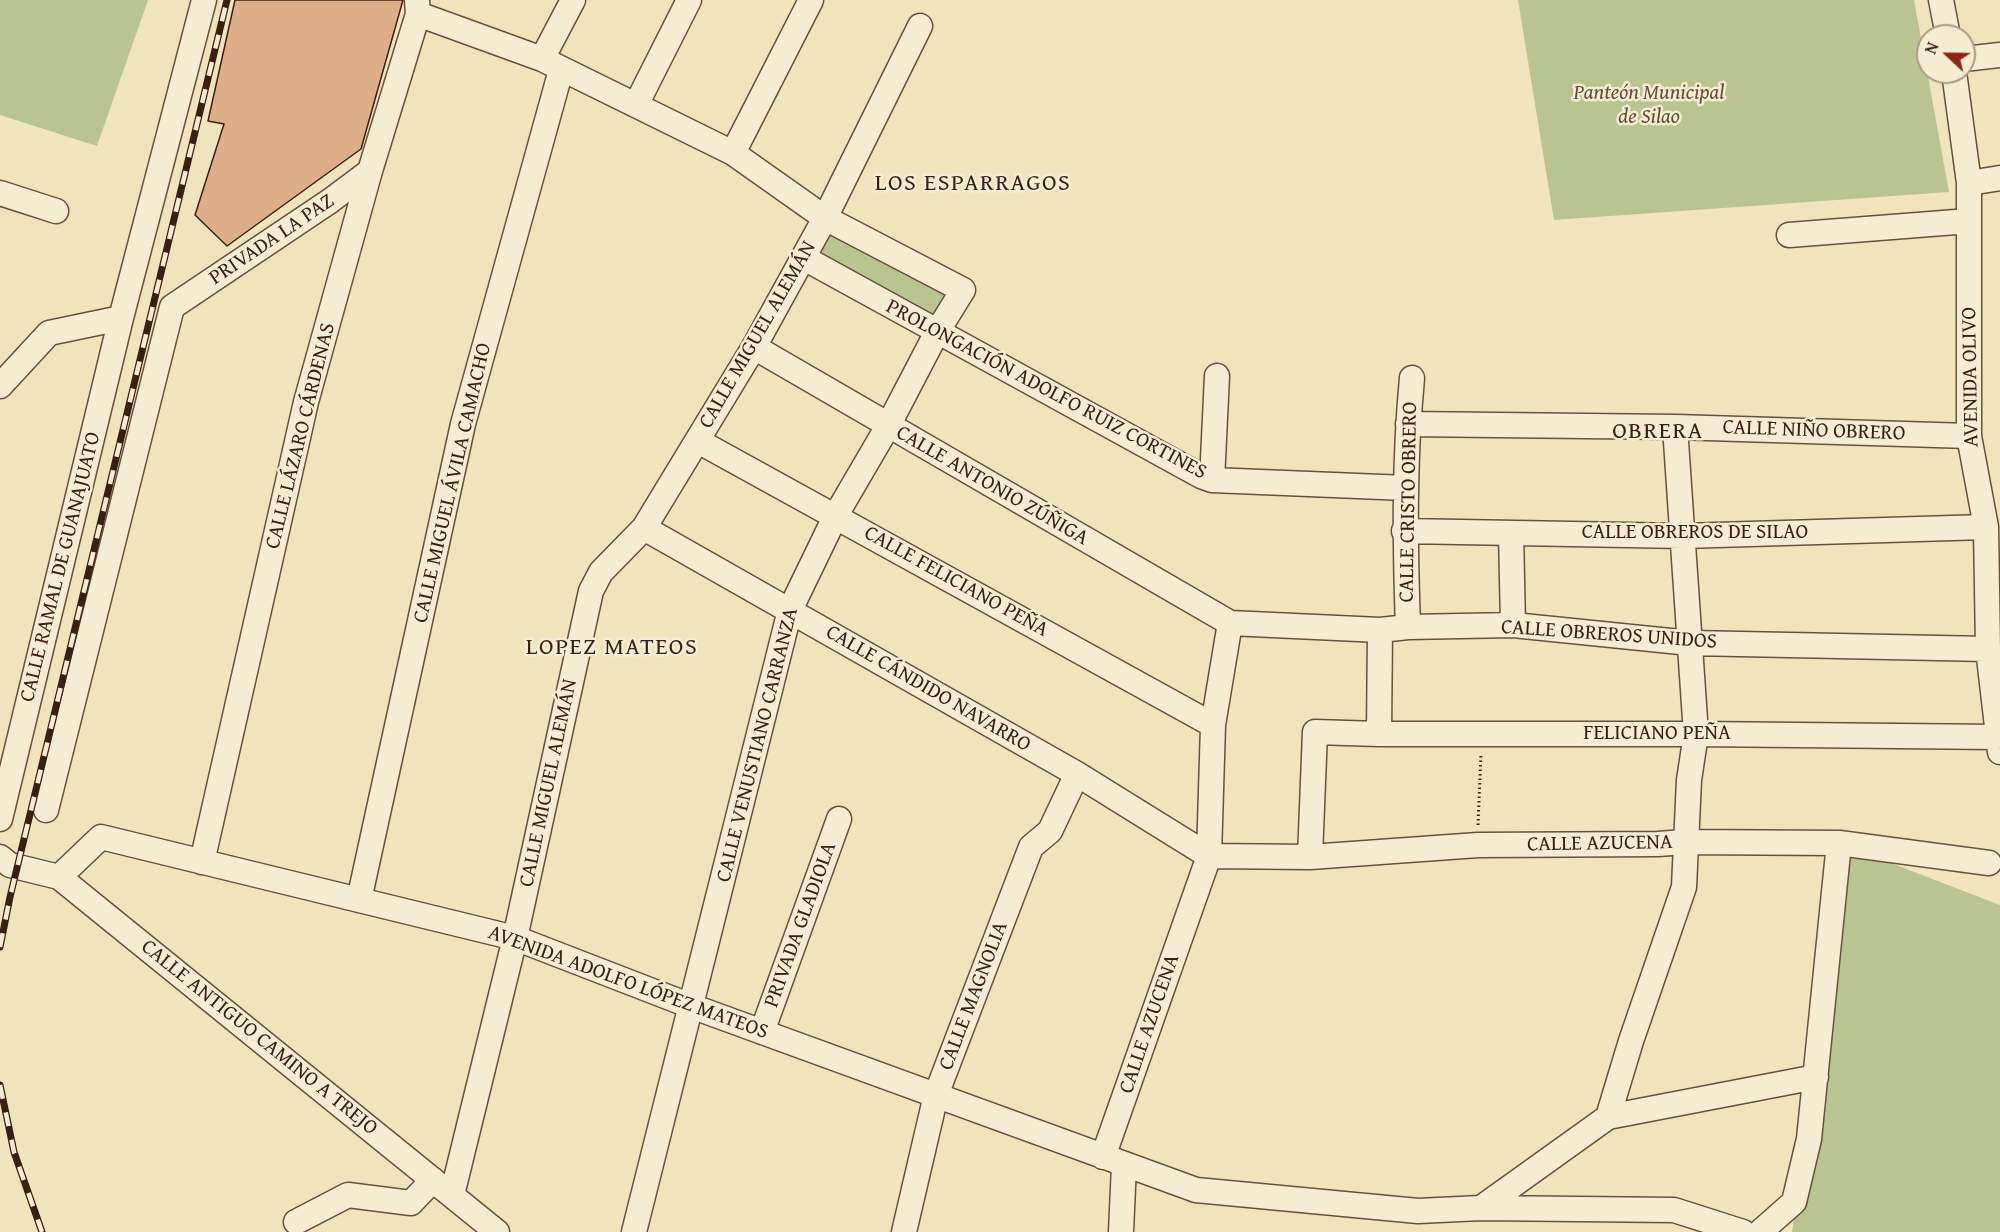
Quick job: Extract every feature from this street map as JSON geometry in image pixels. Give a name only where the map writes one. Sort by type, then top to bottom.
[{"type":"street","name":"CALLE RAMAL DE GUANAJUATO","points":[[0,817],[121,318],[204,0]]},
{"type":"street","name":"CALLE MIGUEL ÁVILA CAMACHO","points":[[359,900],[463,424],[552,64],[573,0]]},
{"type":"street","points":[[636,105],[689,0]]},
{"type":"street","points":[[733,153],[811,0]]},
{"type":"street","points":[[1941,0],[1946,24]]},
{"type":"street","points":[[417,7],[552,64],[733,153],[825,218]]},
{"type":"street","name":"CALLE LÁZARO CÁRDENAS","points":[[202,862],[306,402],[417,7]]},
{"type":"street","name":"CALLE MIGUEL ALEMÁN","points":[[452,1195],[515,938],[591,591],[601,572],[644,528],[754,346],[825,218],[920,26]]},
{"type":"street","points":[[1976,58],[2000,55]]},
{"type":"street","name":"AVENIDA OLIVO","points":[[1956,84],[1969,183],[1969,436],[1986,527],[1988,649],[1999,745]]},
{"type":"street","name":"PRIVADA LA PAZ","points":[[46,810],[172,307],[330,201],[370,171]]},
{"type":"street","points":[[1969,183],[2000,178]]},
{"type":"street","points":[[0,193],[56,211]]},
{"type":"street","name":"CALLE VENUSTIANO CARRANZA","points":[[634,1232],[790,610],[836,515],[888,426],[937,332],[963,290],[825,218]]},
{"type":"street","points":[[1789,235],[1969,221]]},
{"type":"street","name":"PROLONGACIÓN ADOLFO RUIZ CORTINES","points":[[804,258],[1201,476],[1212,480],[1406,488]]},
{"type":"street","points":[[0,386],[49,333],[121,318]]},
{"type":"street","name":"CALLE ANTONIO ZÚÑIGA","points":[[754,346],[1230,623]]},
{"type":"street","points":[[1212,480],[1217,376]]},
{"type":"street","name":"CALLE CRISTO OBRERO","points":[[1407,627],[1404,531],[1412,378]]},
{"type":"street","name":"CALLE NIÑO OBRERO","points":[[1408,424],[1675,427],[1969,436]]},
{"type":"street","points":[[1608,1117],[1631,1041],[1684,887],[1689,780],[1696,734],[1675,427]]},
{"type":"street","name":"CALLE FELICIANO PEÑA","points":[[698,441],[1214,725]]},
{"type":"street","name":"CALLE OBREROS DE SILAO","points":[[1404,531],[1683,536],[1986,527]]},
{"type":"street","name":"CALLE CÁNDIDO NAVARRO","points":[[644,528],[1077,774],[1209,856]]},
{"type":"street","points":[[1511,533],[1513,625]]},
{"type":"street","name":"CALLE OBREROS UNIDOS","points":[[1230,623],[1380,630],[1407,627],[1513,625],[1690,643],[1988,649]]},
{"type":"street","name":"CALLE AZUCENA","points":[[1121,1232],[1114,1161],[1209,856],[1214,725],[1230,623]]},
{"type":"street","points":[[1379,734],[1380,630]]},
{"type":"street","name":"FELICIANO PEÑA","points":[[1310,857],[1315,732],[1696,734],[1999,745]]},
{"type":"street","name":"CALLE MAGNOLIA","points":[[904,1232],[936,1095],[1031,847],[1050,831],[1077,774]]},
{"type":"street","name":"PRIVADA GLADIOLA","points":[[762,1032],[839,819]]},
{"type":"street","name":"AVENIDA ADOLFO LÓPEZ MATEOS","points":[[59,877],[101,837],[515,938],[691,1006],[1196,1190],[1418,1211],[1482,1208],[1674,1210],[1743,1232]]},
{"type":"street","points":[[1760,1232],[1794,1202],[1809,1139],[1839,843]]},
{"type":"street","name":"CALLE AZUCENA","points":[[1209,856],[1310,857],[1478,845],[1839,843],[1989,863]]},
{"type":"street","name":"CALLE ANTIGUO CAMINO A TREJO","points":[[3,863],[59,877],[498,1232]]},
{"type":"street","points":[[1482,1208],[1608,1117],[1816,1077]]},
{"type":"street","points":[[296,1222],[348,1195],[411,1203],[433,1180]]},
{"type":"path","points":[[1478,845],[1482,733]]},
{"type":"green space","points":[[0,0],[148,0],[97,146],[0,115]]},
{"type":"green space","name":"Panteón Municipal de Silao","points":[[1518,0],[1914,0],[1918,24],[1916,24],[1916,84],[1929,84],[1949,192],[1554,220]]},
{"type":"green space","points":[[829,228],[951,289],[934,318],[814,256]]},
{"type":"green space","points":[[1839,843],[2000,905],[2000,1232],[1792,1232],[1816,1077]]},
{"type":"building","points":[[235,0],[403,0],[361,149],[227,246],[195,215],[224,124],[208,121]]},
{"type":"railway","points":[[0,947],[10,897],[227,0]]},
{"type":"railway","points":[[0,1085],[14,1152],[42,1232]]},
{"type":"district","name":"LOS ESPARRAGOS","points":[[973,184]]},
{"type":"district","name":"OBRERA","points":[[1658,432]]},
{"type":"district","name":"LOPEZ MATEOS","points":[[612,648]]}]
